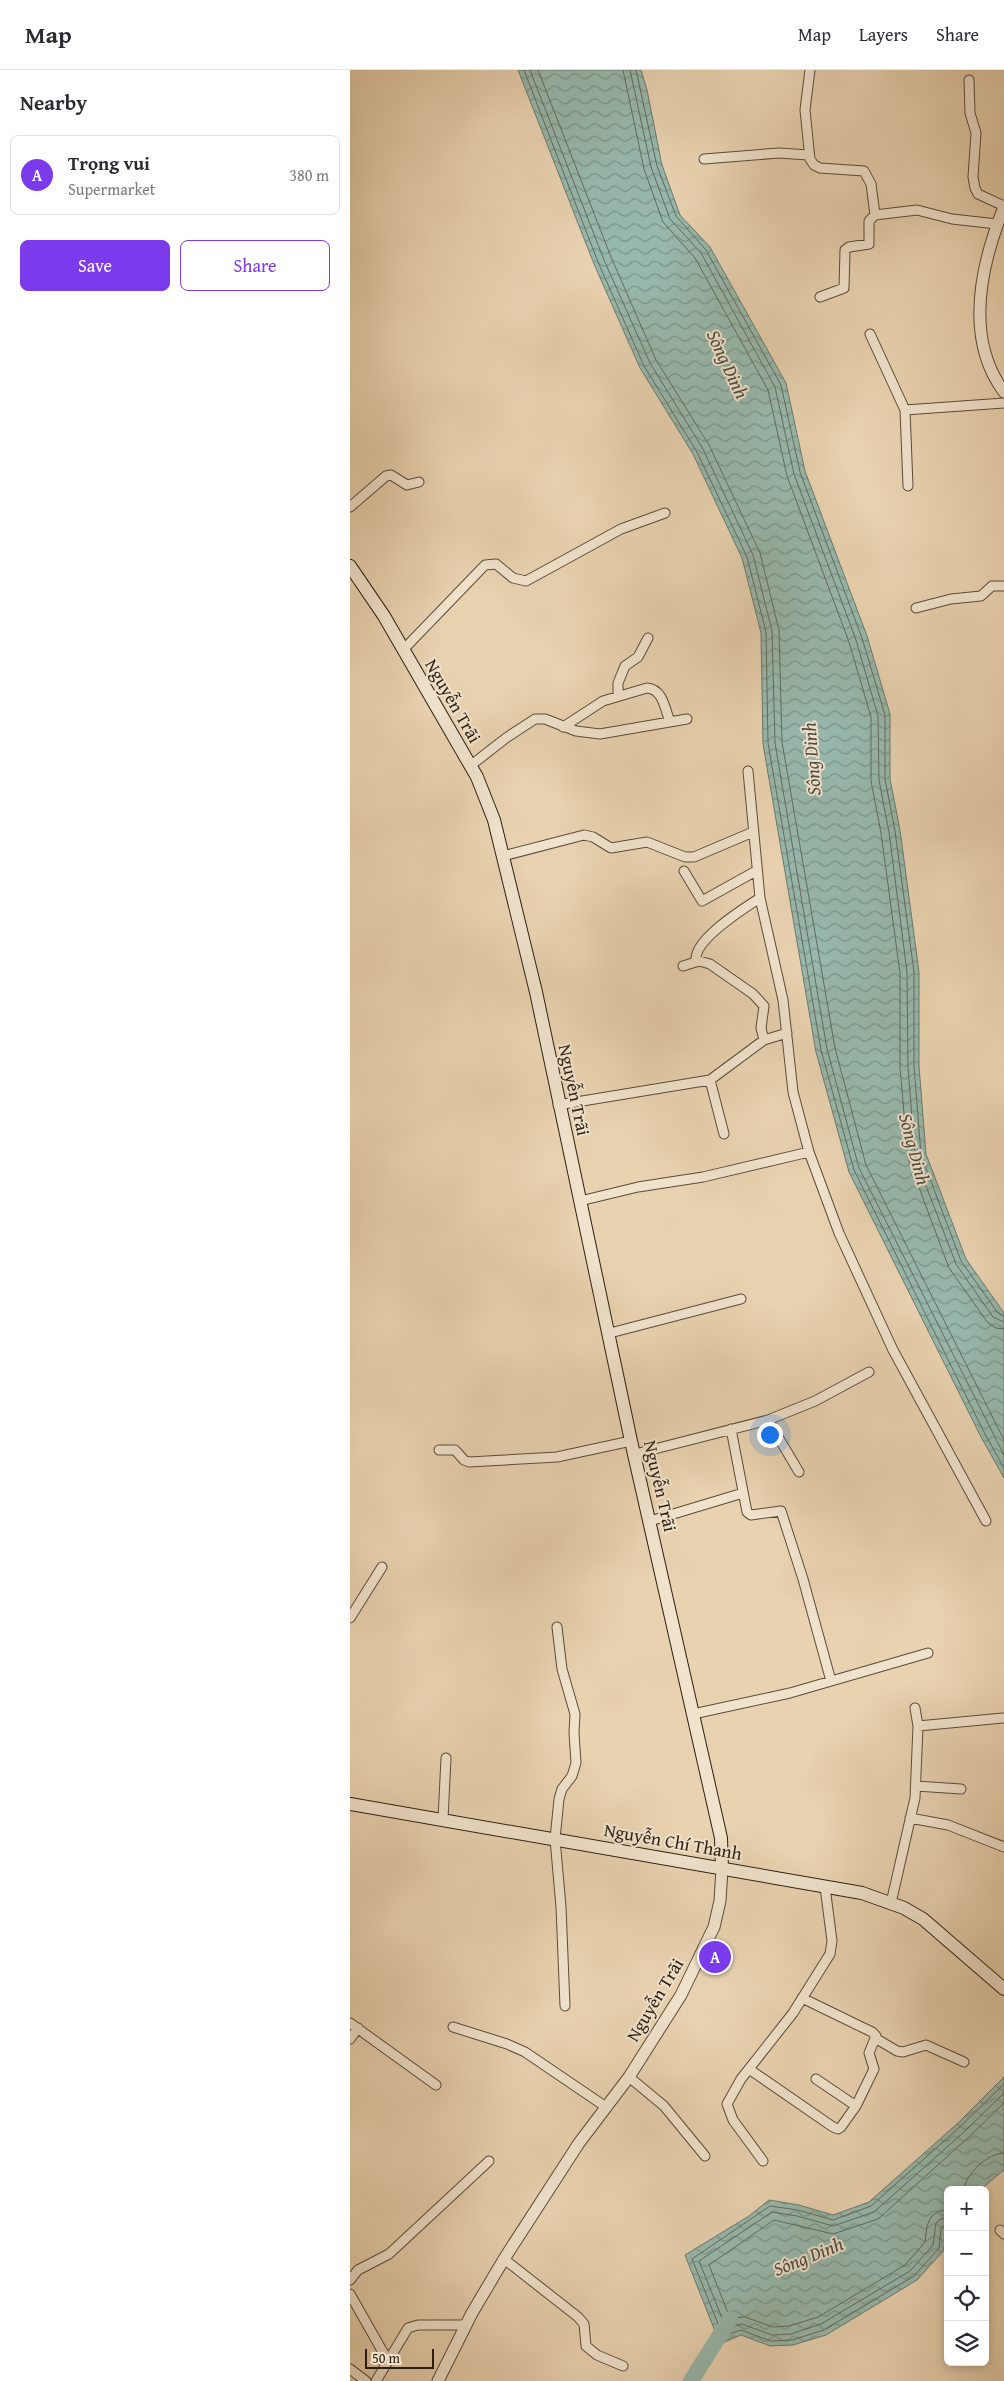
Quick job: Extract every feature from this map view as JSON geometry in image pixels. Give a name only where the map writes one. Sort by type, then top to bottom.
[{"type":"main road","name":"Nguyễn Trãi","points":[[350,566],[371,595],[404,650],[470,766],[490,806],[536,992],[558,1104],[610,1333],[633,1448],[721,1838],[722,1869]]},
{"type":"main road","name":"Nguyễn Chí Thanh","points":[[350,1804],[862,1893],[892,1902],[923,1919],[1004,1989]]},
{"type":"street","points":[[810,70],[805,110],[808,155],[811,163],[820,168],[864,171],[871,184],[875,215]]},
{"type":"street","points":[[969,80],[970,113],[976,133],[973,177],[975,188],[978,194],[1004,207],[997,224],[983,276],[980,323],[987,358],[1004,392]]},
{"type":"street","points":[[704,159],[779,154],[808,155]]},
{"type":"street","points":[[820,297],[844,288],[845,250],[849,247],[869,244],[869,221],[875,215],[918,210],[952,219],[997,224]]},
{"type":"street","points":[[870,334],[905,410],[908,486]]},
{"type":"street","points":[[905,410],[1004,403]]},
{"type":"street","points":[[350,507],[386,476],[391,475],[406,485],[419,482]]},
{"type":"street","points":[[404,650],[486,564],[496,564],[513,578],[526,581],[621,529],[665,513]]},
{"type":"street","points":[[916,608],[951,599],[981,596],[992,586],[1004,586]]},
{"type":"street","points":[[618,696],[618,683],[625,666],[638,656],[648,638]]},
{"type":"street","points":[[563,727],[603,701],[653,688],[659,693],[670,722]]},
{"type":"street","points":[[470,766],[530,722],[545,719],[563,727],[588,734],[600,734],[687,719]]},
{"type":"street","points":[[748,771],[760,898],[784,1000],[793,1092],[809,1152],[839,1233],[893,1350],[986,1521]]},
{"type":"street","points":[[503,856],[584,835],[593,837],[611,848],[647,842],[689,858],[709,852],[753,832]]},
{"type":"street","points":[[684,871],[702,901],[756,871]]},
{"type":"street","points":[[696,961],[698,950],[719,928],[760,898]]},
{"type":"street","points":[[684,966],[696,961],[710,964],[760,1000],[764,1009],[761,1028],[764,1040]]},
{"type":"street","points":[[558,1104],[710,1080],[764,1040],[787,1033]]},
{"type":"street","points":[[710,1080],[724,1134]]},
{"type":"street","points":[[580,1201],[638,1186],[703,1177],[809,1152]]},
{"type":"street","points":[[610,1333],[741,1299]]},
{"type":"street","points":[[440,1450],[455,1450],[464,1460],[469,1462],[557,1457],[633,1448],[768,1420],[815,1402],[868,1372]]},
{"type":"street","points":[[768,1420],[799,1472]]},
{"type":"street","points":[[731,1429],[747,1512],[751,1515],[781,1511],[803,1579],[831,1681]]},
{"type":"street","points":[[650,1521],[743,1493]]},
{"type":"street","points":[[350,1618],[382,1567]]},
{"type":"street","points":[[557,1627],[562,1669],[575,1714],[576,1763],[572,1776],[562,1789],[559,1799],[555,1839],[561,1907],[565,2006]]},
{"type":"street","points":[[693,1714],[790,1693],[928,1653]]},
{"type":"street","points":[[892,1902],[916,1786],[918,1726],[915,1708]]},
{"type":"street","points":[[918,1726],[1003,1718]]},
{"type":"street","points":[[443,1819],[446,1758]]},
{"type":"street","points":[[916,1786],[961,1788]]},
{"type":"street","points":[[910,1818],[959,1828],[1004,1847]]},
{"type":"street","name":"Nguyễn Trãi","points":[[438,2381],[466,2325],[504,2259],[579,2143],[629,2077],[669,2015],[707,1944],[718,1909],[722,1869]]},
{"type":"street","points":[[763,2161],[733,2120],[728,2107],[731,2094],[786,2023],[827,1960],[832,1947],[825,1886]]},
{"type":"street","points":[[802,1998],[872,2032],[875,2038],[897,2051],[903,2052],[926,2045],[964,2062]]},
{"type":"street","points":[[350,2039],[354,2026],[436,2085]]},
{"type":"street","points":[[453,2027],[507,2044],[525,2052],[606,2108]]},
{"type":"street","points":[[750,2069],[836,2128],[842,2128],[856,2106],[874,2069],[869,2054],[875,2038]]},
{"type":"street","points":[[629,2077],[664,2106],[705,2156]]},
{"type":"street","points":[[816,2079],[856,2106]]},
{"type":"street","points":[[350,2280],[358,2270],[389,2254],[489,2161]]},
{"type":"street","points":[[504,2259],[578,2317],[584,2324],[586,2346],[597,2355],[623,2366]]},
{"type":"street","points":[[350,2294],[384,2354],[390,2359]]},
{"type":"street","points":[[376,2381],[408,2328],[466,2325]]},
{"type":"street","points":[[350,2369],[366,2381]]},
{"type":"water","points":[[518,70],[641,70],[647,90],[662,165],[680,215],[710,247],[786,383],[805,471],[867,636],[890,714],[890,779],[900,830],[919,972],[919,1066],[926,1154],[966,1259],[1004,1313],[1004,1478],[981,1437],[849,1172],[816,1052],[763,744],[761,633],[742,558],[693,454],[640,368],[594,264]]},
{"type":"water","points":[[1004,2077],[1004,2170],[985,2186],[944,2186],[944,2250],[917,2280],[826,2335],[793,2345],[770,2346],[741,2335],[720,2344],[685,2255],[749,2216],[769,2200],[799,2205],[833,2215],[869,2202],[958,2123]]},
{"type":"waterway","name":"Sông Dinh","points":[[691,2381],[730,2319]]},
{"type":"place","name":"Trọng vui","points":[[715,1957]]}]
